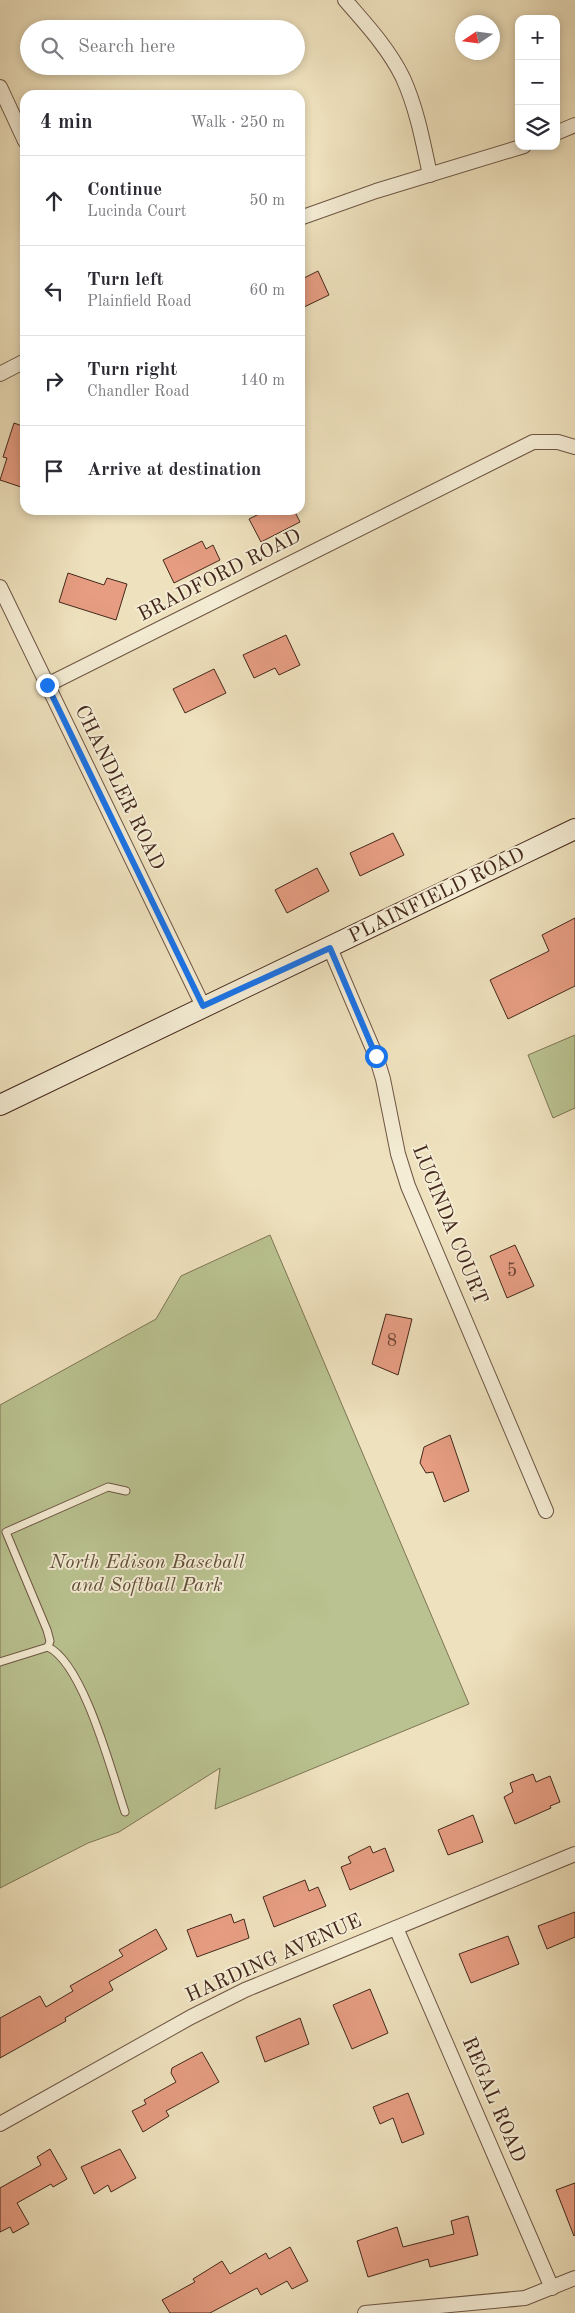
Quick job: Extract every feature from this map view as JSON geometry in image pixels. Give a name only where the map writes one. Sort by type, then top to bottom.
[{"type":"street","points":[[346,0],[380,41],[402,77],[416,115],[430,175]]},
{"type":"street","points":[[0,87],[20,130]]},
{"type":"street","points":[[560,131],[575,125]]},
{"type":"street","points":[[305,216],[515,149]]},
{"type":"street","points":[[0,374],[20,364]]},
{"type":"street","name":"BRADFORD ROAD","points":[[47,685],[533,442],[558,442],[575,447]]},
{"type":"street","name":"CHANDLER ROAD","points":[[0,587],[203,1006]]},
{"type":"street","name":"PLAINFIELD ROAD","points":[[0,1105],[575,829]]},
{"type":"street","name":"LUCINDA COURT","points":[[330,948],[376,1056],[383,1080],[398,1154],[408,1186],[546,1511]]},
{"type":"street","name":"HARDING AVENUE","points":[[0,2124],[191,2017],[237,1994],[575,1854]]},
{"type":"street","name":"REGAL ROAD","points":[[396,1928],[552,2288]]},
{"type":"street","points":[[374,2312],[525,2298],[575,2278]]},
{"type":"lane","points":[[48,1647],[50,1641],[47,1630],[3,1533],[108,1487],[126,1491]]},
{"type":"lane","points":[[0,1662],[48,1647]]},
{"type":"lane","points":[[48,1647],[62,1659],[87,1699],[125,1812]]},
{"type":"green space","points":[[575,1035],[575,1108],[553,1118],[528,1055]]},
{"type":"green space","name":"North Edison Baseball and Softball Park","points":[[270,1235],[469,1704],[215,1809],[220,1768],[119,1832],[88,1843],[0,1888],[0,1405],[156,1319],[181,1276]]},
{"type":"building","points":[[318,271],[329,295],[305,307],[305,278]]},
{"type":"building","points":[[14,423],[20,425],[20,487],[0,480],[7,458],[3,457]]},
{"type":"building","points":[[257,515],[296,515],[300,522],[261,542],[249,519]]},
{"type":"building","points":[[202,541],[206,549],[213,545],[220,560],[174,583],[163,560]]},
{"type":"building","points":[[68,573],[104,585],[107,578],[127,584],[116,620],[59,602]]},
{"type":"building","points":[[286,635],[300,665],[279,675],[275,668],[254,678],[243,655]]},
{"type":"building","points":[[214,669],[226,693],[185,713],[173,689]]},
{"type":"building","points":[[393,833],[404,855],[360,876],[350,853]]},
{"type":"building","points":[[317,868],[329,891],[287,913],[275,890]]},
{"type":"building","points":[[575,918],[575,986],[508,1019],[490,980],[549,951],[542,935]]},
{"type":"building","points":[[515,1245],[534,1286],[507,1298],[490,1256]]},
{"type":"building","points":[[386,1314],[412,1319],[398,1375],[372,1364]]},
{"type":"building","points":[[450,1435],[469,1491],[444,1502],[433,1472],[426,1473],[420,1463],[424,1447]]},
{"type":"building","points":[[533,1774],[536,1782],[550,1776],[560,1802],[515,1824],[504,1797],[513,1792],[510,1783]]},
{"type":"building","points":[[473,1815],[483,1842],[448,1855],[438,1830]]},
{"type":"building","points":[[370,1846],[373,1853],[385,1848],[394,1871],[350,1890],[341,1867],[351,1863],[348,1857]]},
{"type":"building","points":[[305,1880],[309,1891],[318,1887],[326,1906],[274,1927],[263,1897]]},
{"type":"building","points":[[575,1912],[575,1937],[547,1949],[538,1926]]},
{"type":"building","points":[[231,1914],[234,1923],[244,1919],[249,1938],[197,1957],[187,1930]]},
{"type":"building","points":[[156,1929],[167,1949],[109,1982],[113,1990],[65,2018],[66,2021],[0,2058],[0,2018],[40,1996],[46,2007],[73,1991],[70,1986],[123,1956],[119,1950]]},
{"type":"building","points":[[508,1936],[519,1964],[471,1983],[459,1954]]},
{"type":"building","points":[[370,1989],[388,2033],[352,2049],[333,2005]]},
{"type":"building","points":[[300,2018],[309,2044],[265,2062],[256,2037]]},
{"type":"building","points":[[202,2052],[219,2082],[166,2111],[169,2116],[143,2132],[132,2111],[146,2104],[144,2100],[176,2082],[171,2073],[172,2068]]},
{"type":"building","points":[[408,2093],[424,2134],[402,2143],[393,2118],[380,2124],[373,2107]]},
{"type":"building","points":[[50,2149],[67,2179],[53,2187],[51,2184],[17,2203],[29,2224],[13,2233],[10,2227],[0,2232],[0,2188],[41,2165],[37,2157]]},
{"type":"building","points":[[120,2149],[136,2178],[111,2192],[108,2185],[94,2194],[81,2167]]},
{"type":"building","points":[[575,2183],[575,2235],[574,2236],[556,2190]]},
{"type":"building","points":[[468,2216],[478,2255],[430,2267],[428,2259],[368,2277],[357,2241],[397,2227],[403,2247],[454,2234],[451,2221]]},
{"type":"building","points":[[290,2247],[308,2281],[292,2289],[287,2281],[261,2295],[257,2288],[210,2313],[170,2313],[162,2300],[195,2282],[193,2279],[222,2261],[230,2274],[266,2253],[269,2259]]},
{"type":"route","points":[[47,685],[203,1006],[330,948],[376,1056]]}]
